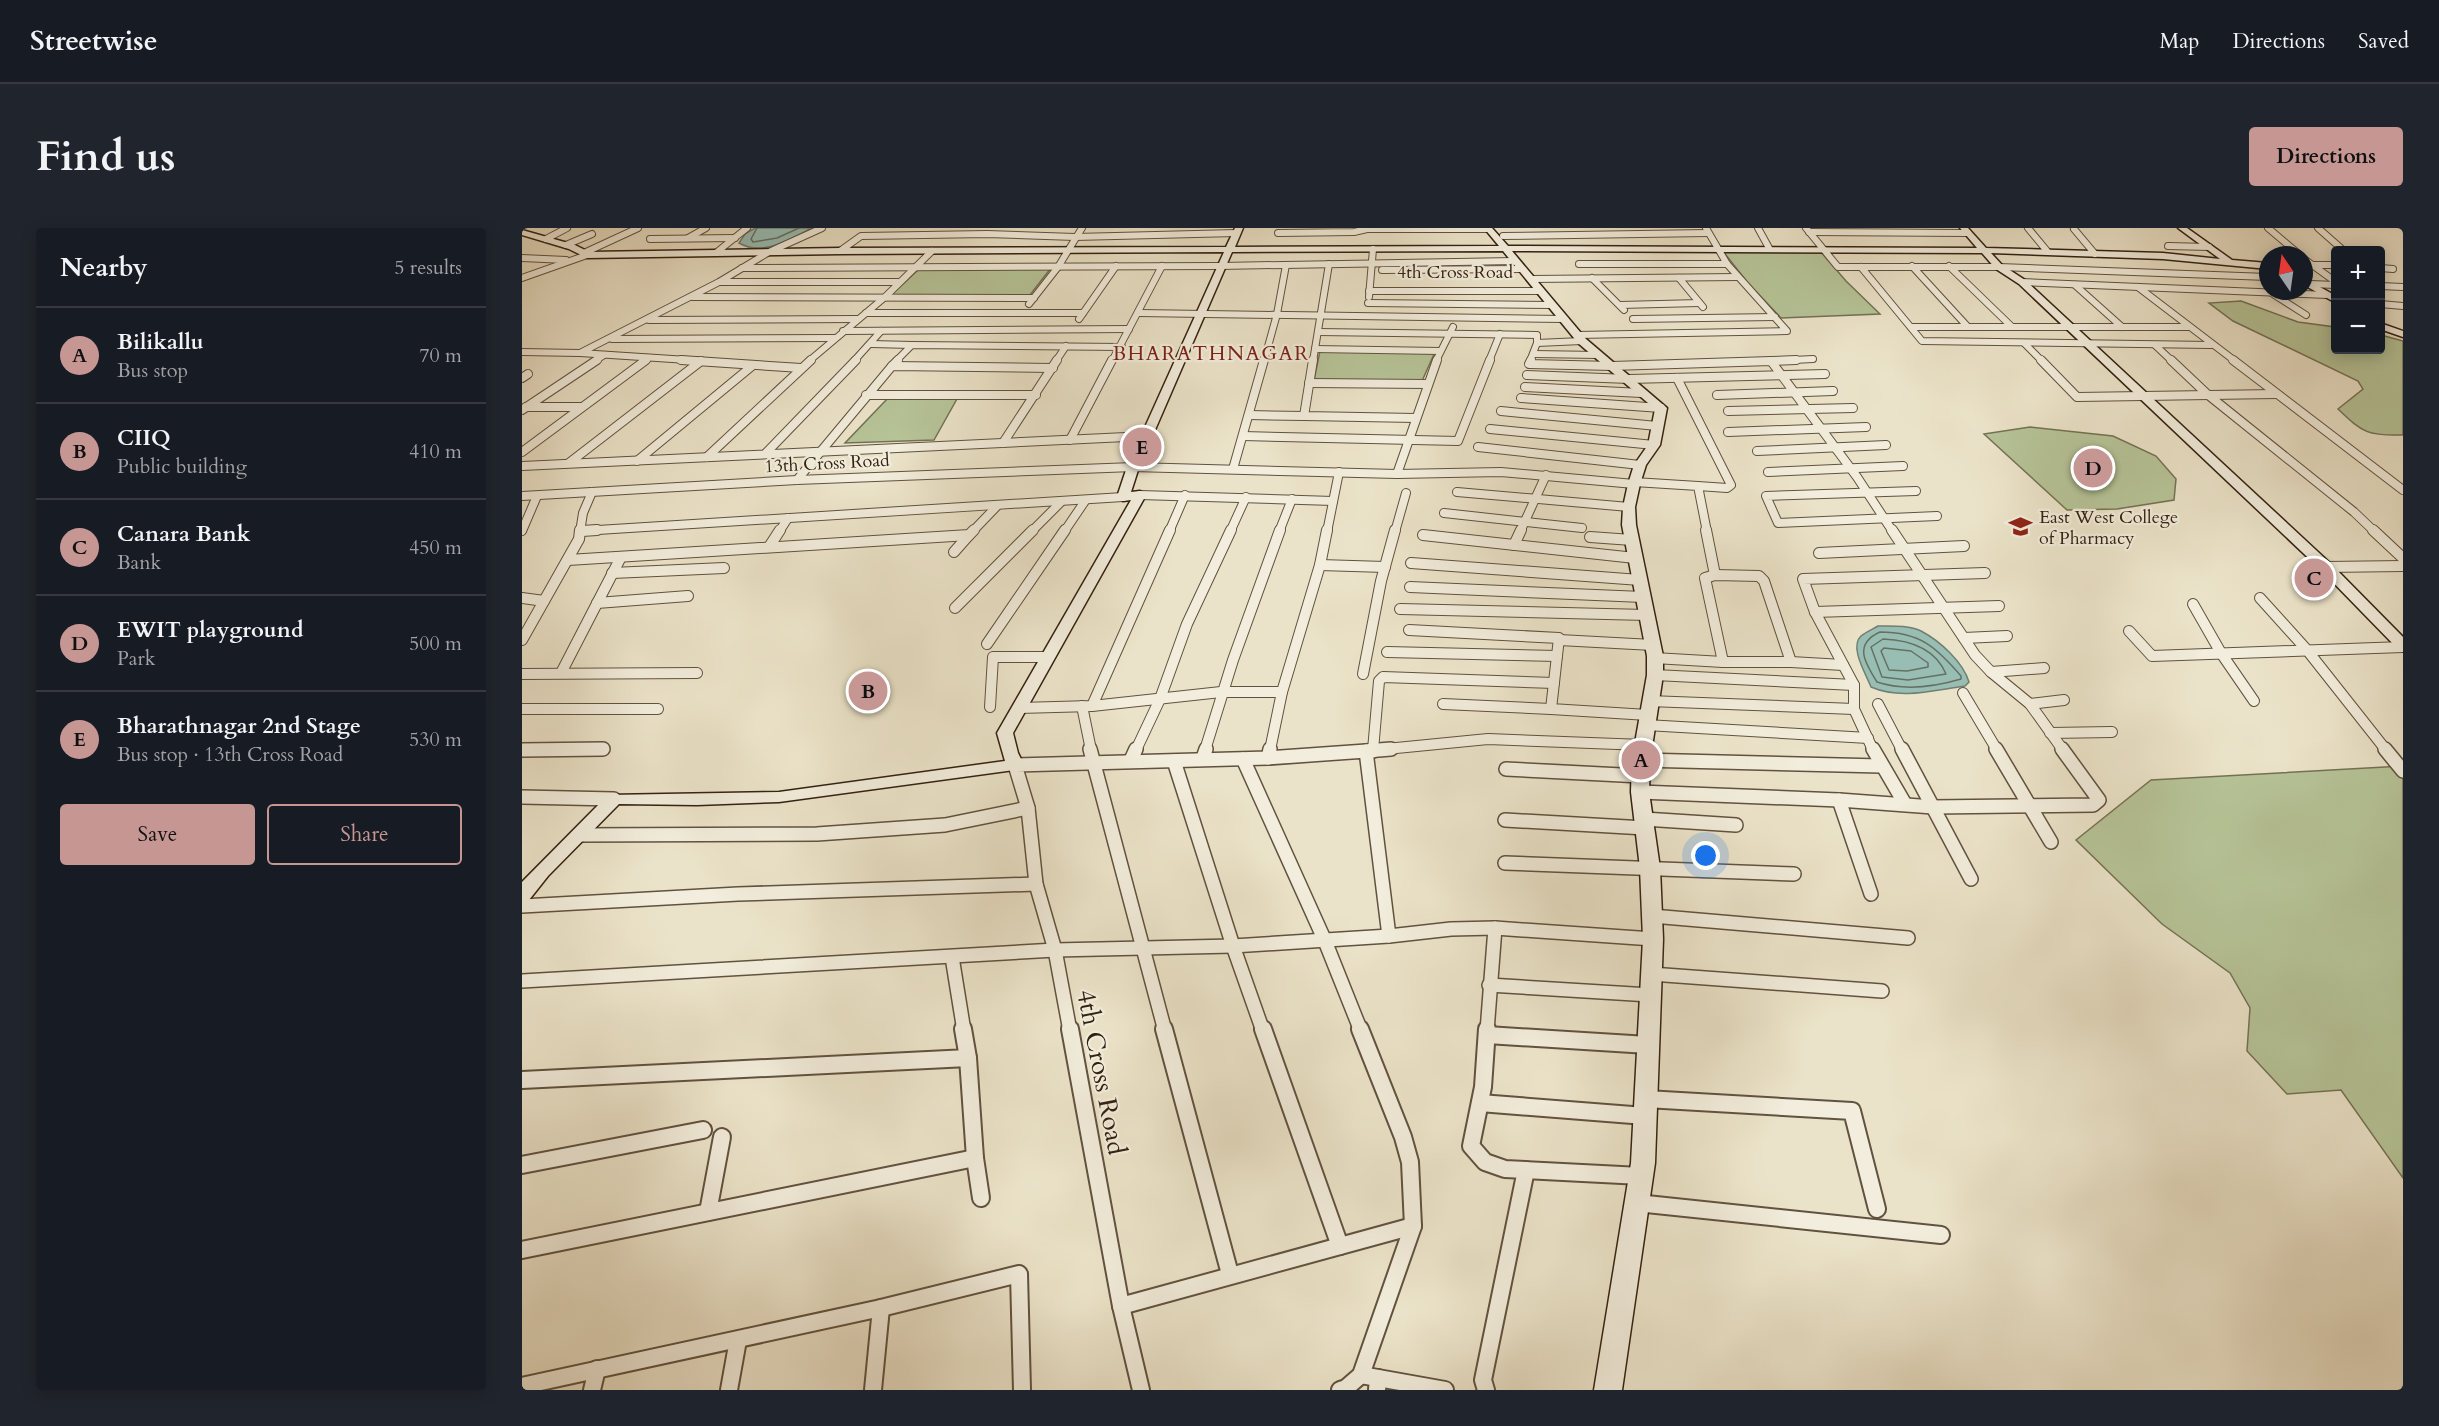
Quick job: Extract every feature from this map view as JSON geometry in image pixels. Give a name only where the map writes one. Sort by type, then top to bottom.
[{"type":"street","points":[[546,239],[567,228]]},
{"type":"street","points":[[522,278],[585,254],[638,228]]},
{"type":"street","points":[[687,239],[706,228]]},
{"type":"street","points":[[717,252],[747,228]]},
{"type":"street","points":[[580,353],[719,282],[769,252],[822,228]]},
{"type":"street","points":[[840,251],[874,228]]},
{"type":"street","points":[[903,236],[914,228]]},
{"type":"street","points":[[949,236],[957,228]]},
{"type":"street","points":[[987,234],[993,228]]},
{"type":"street","points":[[1008,235],[1015,228]]},
{"type":"street","points":[[1043,236],[1049,228]]},
{"type":"street","points":[[1020,313],[1058,267],[1082,228]]},
{"type":"street","points":[[1109,236],[1116,228]]},
{"type":"street","points":[[1150,235],[1154,228]]},
{"type":"street","points":[[1758,228],[1769,248]]},
{"type":"street","points":[[2028,228],[2047,251]]},
{"type":"street","points":[[2182,228],[2232,264]]},
{"type":"street","points":[[2268,228],[2289,246]]},
{"type":"street","points":[[2318,228],[2338,246]]},
{"type":"street","points":[[1374,229],[1378,237]]},
{"type":"street","points":[[1410,229],[1411,237]]},
{"type":"street","points":[[1489,229],[1500,238],[1504,249],[1580,338],[1661,408]]},
{"type":"street","points":[[2074,229],[2096,254]]},
{"type":"street","points":[[1274,249],[1279,230],[1521,230]]},
{"type":"street","points":[[1500,238],[1521,230]]},
{"type":"street","points":[[1807,230],[1966,230],[2000,267],[2022,282],[2090,345],[2326,567],[2402,643]]},
{"type":"street","points":[[1807,230],[1835,265],[2000,267],[2259,277]]},
{"type":"street","points":[[861,236],[987,234],[1075,237],[1238,231]]},
{"type":"street","points":[[1123,497],[1133,467],[1199,314],[1238,231]]},
{"type":"street","points":[[1500,238],[1707,231],[1727,264],[1787,331],[1645,332],[1537,343]]},
{"type":"street","points":[[522,232],[566,245],[585,254],[1769,248],[2047,251],[2163,256],[2259,266]]},
{"type":"street","points":[[566,245],[592,234]]},
{"type":"street","points":[[650,239],[735,238]]},
{"type":"street","points":[[1340,240],[1351,240]]},
{"type":"street","points":[[2168,246],[2209,247]]},
{"type":"street","points":[[1367,316],[1373,249]]},
{"type":"street","points":[[707,457],[801,368],[883,298],[932,251]]},
{"type":"street","points":[[522,258],[570,260]]},
{"type":"street","points":[[1373,266],[1514,261]]},
{"type":"street","points":[[742,268],[913,269],[1329,264],[1522,269]]},
{"type":"street","points":[[1304,416],[1329,264]]},
{"type":"street","points":[[1579,264],[1727,264]]},
{"type":"street","points":[[1233,469],[1277,314],[1286,265]]},
{"type":"street","points":[[2313,265],[2331,265]]},
{"type":"street","points":[[1071,330],[1116,266]]},
{"type":"street","points":[[1070,440],[1122,347],[1129,328],[1139,314],[1162,266]]},
{"type":"street","points":[[1912,266],[1967,326]]},
{"type":"street","points":[[1949,266],[2011,326]]},
{"type":"street","points":[[1861,267],[1922,341],[2211,345]]},
{"type":"street","points":[[2385,268],[2393,269]]},
{"type":"street","points":[[522,269],[545,270]]},
{"type":"street","points":[[2313,269],[2331,280]]},
{"type":"street","points":[[1531,279],[1738,277]]},
{"type":"street","points":[[1592,278],[1645,332]]},
{"type":"street","points":[[1679,278],[1711,318]]},
{"type":"street","points":[[719,282],[898,282]]},
{"type":"street","points":[[2022,282],[2259,292]]},
{"type":"street","points":[[2313,283],[2331,283]]},
{"type":"street","points":[[2074,285],[2122,327]]},
{"type":"street","points":[[2313,286],[2331,297]]},
{"type":"street","points":[[2385,286],[2403,287]]},
{"type":"street","points":[[2138,287],[2403,490]]},
{"type":"street","points":[[2385,289],[2395,295]]},
{"type":"street","name":"4th Cross Road","points":[[1369,291],[1541,291]]},
{"type":"street","points":[[2313,296],[2331,297]]},
{"type":"street","points":[[688,297],[1034,298]]},
{"type":"street","points":[[2283,300],[2306,315]]},
{"type":"street","points":[[1368,303],[1551,305]]},
{"type":"street","points":[[1620,306],[1699,303]]},
{"type":"street","points":[[2385,305],[2403,306]]},
{"type":"street","points":[[2385,305],[2403,312]]},
{"type":"street","points":[[866,313],[1083,313]]},
{"type":"street","points":[[1139,314],[1563,319]]},
{"type":"street","points":[[1633,319],[1775,317]]},
{"type":"street","points":[[1397,474],[1411,440],[1416,418],[1440,351],[1452,333],[1456,318]]},
{"type":"street","points":[[644,320],[857,319]]},
{"type":"street","points":[[1911,327],[2068,325],[2188,327]]},
{"type":"street","points":[[843,331],[1129,328]]},
{"type":"street","points":[[2385,328],[2403,334]]},
{"type":"street","points":[[765,454],[881,331]]},
{"type":"street","points":[[1318,332],[1537,335],[1534,354],[1529,364],[1605,360],[1813,360]]},
{"type":"street","points":[[1243,436],[1458,441],[1500,334]]},
{"type":"street","points":[[608,339],[835,338]]},
{"type":"street","points":[[871,344],[1122,347]]},
{"type":"street","points":[[2025,344],[2077,397],[2276,394]]},
{"type":"street","points":[[796,480],[866,394],[912,345]]},
{"type":"street","points":[[2155,345],[2207,394],[2354,512],[2403,558]]},
{"type":"street","points":[[1003,443],[1066,346]]},
{"type":"street","points":[[1316,349],[1440,351]]},
{"type":"street","points":[[522,352],[580,353],[801,368]]},
{"type":"street","points":[[1534,354],[1605,360]]},
{"type":"street","points":[[523,408],[604,356]]},
{"type":"street","points":[[522,452],[648,358]]},
{"type":"street","points":[[569,464],[701,361]]},
{"type":"street","points":[[522,797],[697,800],[779,797],[1015,765],[1268,758],[1488,740],[1839,800],[1933,807],[2094,805],[2099,801],[2030,704],[1991,672],[1964,638],[1851,468],[1771,361]]},
{"type":"street","points":[[637,460],[753,366]]},
{"type":"street","points":[[892,366],[1053,368]]},
{"type":"street","points":[[1525,387],[1635,386],[1677,378],[1825,374]]},
{"type":"street","points":[[1527,375],[1635,386]]},
{"type":"street","points":[[1478,447],[1636,477],[1727,488],[1731,485],[1677,378]]},
{"type":"street","points":[[1309,383],[1428,384]]},
{"type":"street","points":[[1718,396],[1833,391]]},
{"type":"street","points":[[866,394],[1036,395]]},
{"type":"street","points":[[1521,398],[1661,408]]},
{"type":"street","points":[[523,408],[580,407]]},
{"type":"street","points":[[1608,1390],[1641,1176],[1653,939],[1642,768],[1654,659],[1634,549],[1629,507],[1636,477],[1655,436],[1661,408]]},
{"type":"street","points":[[1728,411],[1853,408]]},
{"type":"street","points":[[1501,411],[1655,436]]},
{"type":"street","points":[[1249,415],[1416,418]]},
{"type":"street","points":[[1728,432],[1866,427]]},
{"type":"street","points":[[1490,429],[1655,436]]},
{"type":"street","points":[[522,466],[1147,436]]},
{"type":"street","points":[[1757,451],[1886,445]]},
{"type":"street","points":[[1768,472],[1904,466]]},
{"type":"street","name":"13th Cross Road","points":[[522,496],[796,480],[1133,467],[1397,474],[1488,471],[1636,477]]},
{"type":"street","points":[[1268,758],[1282,693],[1320,565],[1339,472]]},
{"type":"street","points":[[1514,545],[1546,475]]},
{"type":"street","points":[[1698,486],[1715,575]]},
{"type":"street","points":[[1916,491],[1766,496],[1778,523],[1937,516]]},
{"type":"street","points":[[522,640],[526,625],[544,601],[582,531],[583,513],[592,492]]},
{"type":"street","points":[[1457,492],[1629,507]]},
{"type":"street","points":[[1363,674],[1385,567],[1406,493]]},
{"type":"street","points":[[1015,765],[1009,753],[1005,733],[1140,495]]},
{"type":"street","points":[[582,531],[1086,501],[1140,495],[1333,501]]},
{"type":"street","points":[[1185,495],[1087,706],[1093,762],[1230,1274]]},
{"type":"street","points":[[522,531],[537,496]]},
{"type":"street","points":[[1131,760],[1160,699],[1187,624],[1246,497]]},
{"type":"street","points":[[1203,758],[1221,692],[1262,575],[1292,499]]},
{"type":"street","points":[[987,644],[1086,501]]},
{"type":"street","points":[[955,608],[1061,502]]},
{"type":"street","points":[[954,552],[997,506]]},
{"type":"street","points":[[1444,513],[1581,528]]},
{"type":"street","points":[[769,547],[788,518]]},
{"type":"street","points":[[1423,535],[1514,545],[1634,549]]},
{"type":"street","points":[[568,560],[969,536]]},
{"type":"street","points":[[1590,537],[1634,549]]},
{"type":"street","points":[[1819,553],[1964,546]]},
{"type":"street","points":[[561,673],[621,557]]},
{"type":"street","points":[[1411,563],[1641,588]]},
{"type":"street","points":[[1320,565],[1385,567]]},
{"type":"street","points":[[2326,567],[2403,566]]},
{"type":"street","points":[[612,573],[724,568]]},
{"type":"street","points":[[1905,804],[1881,766],[1854,709],[1854,686],[1815,612],[1803,579],[1985,573]]},
{"type":"street","points":[[1723,662],[1706,578],[1715,575],[1759,576],[1764,581],[1791,662]]},
{"type":"street","points":[[1410,587],[1641,588]]},
{"type":"street","points":[[597,603],[688,596]]},
{"type":"street","points":[[522,598],[544,601]]},
{"type":"street","points":[[2260,598],[2307,651],[2403,771]]},
{"type":"street","points":[[2193,604],[2221,653],[2254,702]]},
{"type":"street","points":[[1815,612],[2000,606]]},
{"type":"street","points":[[1400,609],[1647,615]]},
{"type":"street","points":[[1409,630],[1555,637],[1559,640],[1654,659],[1854,686]]},
{"type":"street","points":[[2129,631],[2152,656],[2307,651],[2402,643]]},
{"type":"street","points":[[1964,638],[2007,636]]},
{"type":"street","points":[[1551,709],[1559,640]]},
{"type":"street","points":[[1387,652],[1557,656]]},
{"type":"street","points":[[990,707],[993,657],[1049,657]]},
{"type":"street","points":[[1654,659],[1843,665]]},
{"type":"street","points":[[1991,672],[2044,668]]},
{"type":"street","points":[[522,674],[697,673]]},
{"type":"street","points":[[1389,936],[1370,751],[1379,681],[1383,677],[1554,683]]},
{"type":"street","points":[[1019,708],[1087,706],[1221,692],[1282,693]]},
{"type":"street","points":[[1963,693],[2051,842]]},
{"type":"street","points":[[2030,704],[2064,700]]},
{"type":"street","points":[[1443,704],[1648,713],[1854,709]]},
{"type":"street","points":[[1878,704],[1971,879]]},
{"type":"street","points":[[522,709],[658,709]]},
{"type":"street","points":[[1648,713],[1868,738]]},
{"type":"street","points":[[2050,733],[2112,732]]},
{"type":"street","points":[[522,750],[603,749]]},
{"type":"street","points":[[1243,759],[1325,941],[1403,1137],[1410,1162],[1413,1226],[1372,1381]]},
{"type":"street","points":[[1174,761],[1233,946],[1340,1246]]},
{"type":"street","name":"4th Cross Road","points":[[1015,765],[1028,808],[1036,884],[1055,950],[1121,1306],[1141,1390]]},
{"type":"street","points":[[1506,769],[1881,766]]},
{"type":"street","points":[[522,896],[541,872],[614,799]]},
{"type":"street","points":[[1839,800],[1871,894]]},
{"type":"street","points":[[578,835],[817,834],[945,825],[1028,808]]},
{"type":"street","points":[[1505,820],[1736,825]]},
{"type":"street","points":[[1505,863],[1794,874]]},
{"type":"street","points":[[522,906],[738,894],[1036,884]]},
{"type":"street","points":[[1652,916],[1908,938]]},
{"type":"street","points":[[1495,928],[1480,1102],[1471,1146],[1475,1155],[1485,1165],[1526,1170],[1641,1176]]},
{"type":"street","points":[[522,981],[1055,950],[1233,946],[1325,941],[1443,929],[1495,928],[1653,939]]},
{"type":"street","points":[[952,957],[968,1058],[975,1158],[981,1198]]},
{"type":"street","points":[[1651,974],[1882,991]]},
{"type":"street","points":[[1489,985],[1650,995]]},
{"type":"street","points":[[1487,1035],[1648,1045]]},
{"type":"street","points":[[522,1080],[968,1058]]},
{"type":"street","points":[[1480,1102],[1646,1108],[1852,1111],[1877,1209]]},
{"type":"street","points":[[522,1165],[703,1130]]},
{"type":"street","points":[[708,1212],[722,1137]]},
{"type":"street","points":[[522,1250],[975,1158]]},
{"type":"street","points":[[1486,1390],[1483,1380],[1526,1170]]},
{"type":"street","points":[[1637,1203],[1941,1235]]},
{"type":"street","points":[[1121,1306],[1230,1274],[1413,1226]]},
{"type":"street","points":[[522,1386],[881,1308],[1019,1274],[1022,1390]]},
{"type":"street","points":[[873,1390],[881,1308]]},
{"type":"street","points":[[729,1390],[738,1340]]},
{"type":"street","points":[[592,1390],[597,1369]]},
{"type":"street","points":[[1340,1390],[1372,1381],[1445,1390]]},
{"type":"green space","points":[[1722,250],[1820,251],[1846,281],[1880,314],[1781,318],[1748,283]]},
{"type":"green space","points":[[1051,268],[1030,295],[890,296],[918,270]]},
{"type":"green space","points":[[2241,301],[2298,322],[2331,326],[2331,354],[2385,354],[2385,336],[2403,341],[2403,435],[2374,434],[2360,428],[2338,409],[2363,389],[2358,381],[2233,321],[2209,303]]},
{"type":"green space","points":[[1320,351],[1435,352],[1422,381],[1314,380]]},
{"type":"green space","points":[[889,397],[958,397],[934,440],[845,443]]},
{"type":"green space","points":[[2030,427],[2113,436],[2156,456],[2176,479],[2174,500],[2117,509],[2067,510],[1984,434]]},
{"type":"green space","points":[[2403,766],[2403,1178],[2341,1090],[2287,1094],[2247,1051],[2250,1008],[2230,973],[2162,924],[2076,840],[2151,780]]},
{"type":"water","points":[[755,228],[812,228],[786,241],[767,247],[748,247],[739,243],[745,234]]},
{"type":"water","points":[[1878,626],[1900,626],[1928,635],[1956,660],[1969,682],[1965,686],[1918,693],[1894,693],[1871,687],[1857,647],[1861,636]]},
{"type":"place","name":"Bharathnagar 2nd Stage","points":[[1142,447]]},
{"type":"place","name":"EWIT playground","points":[[2093,468]]},
{"type":"place","name":"East West College of Pharmacy","points":[[2021,527]]},
{"type":"place","name":"Canara Bank","points":[[2314,578]]},
{"type":"place","name":"CIIQ","points":[[868,691]]},
{"type":"place","name":"Bilikallu","points":[[1641,760]]},
{"type":"district","name":"BHARATHNAGAR","points":[[1211,353]]}]
